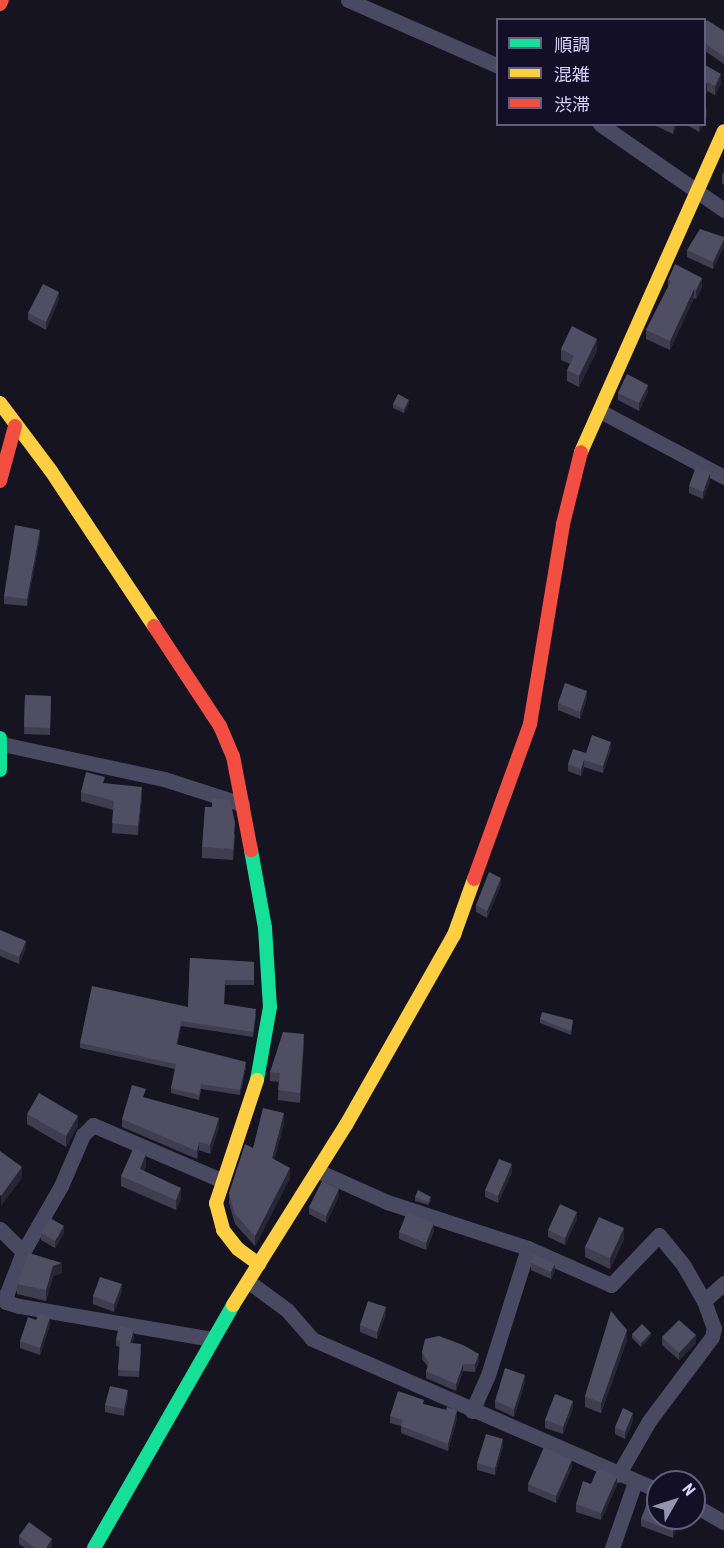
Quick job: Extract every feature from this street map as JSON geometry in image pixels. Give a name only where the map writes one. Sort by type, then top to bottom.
[{"type":"street","points":[[348,0],[496,65]]},
{"type":"street","points":[[603,126],[695,193],[724,210]]},
{"type":"street","points":[[94,1548],[212,1339],[318,1171],[454,934],[506,796],[539,686],[563,524],[578,460],[724,131]]},
{"type":"street","points":[[0,403],[51,471],[220,726],[233,756],[265,928],[270,1006],[266,1045],[252,1102],[221,1180],[216,1203],[223,1230],[238,1249],[260,1264]]},
{"type":"street","points":[[600,411],[724,477]]},
{"type":"street","points":[[0,481],[15,426]]},
{"type":"street","points":[[0,770],[1,741],[164,779],[242,804]]},
{"type":"street","points":[[212,1339],[6,1302],[23,1252],[61,1186],[83,1134],[93,1125],[221,1180]]},
{"type":"street","points":[[318,1171],[387,1202],[528,1248],[611,1285],[659,1235],[684,1266],[704,1301],[714,1328],[712,1337],[649,1421],[618,1475]]},
{"type":"street","points":[[0,1229],[23,1252]]},
{"type":"street","points":[[472,1411],[485,1383],[528,1248]]},
{"type":"street","points":[[249,1282],[287,1310],[312,1339],[646,1486]]},
{"type":"street","points":[[704,1301],[724,1283]]},
{"type":"street","points":[[612,1548],[635,1482]]},
{"type":"street","points":[[706,1512],[724,1522]]},
{"type":"building","points":[[706,22],[724,31],[724,57],[706,44]]},
{"type":"building","points":[[706,66],[721,74],[715,86],[707,82],[706,84]]},
{"type":"building","points":[[700,229],[724,237],[713,262],[687,250]]},
{"type":"building","points":[[675,264],[702,278],[696,290],[694,289],[670,341],[646,330],[671,281],[668,280]]},
{"type":"building","points":[[43,284],[59,292],[46,322],[28,313]]},
{"type":"building","points":[[572,326],[597,339],[579,376],[567,370],[574,356],[561,349]]},
{"type":"building","points":[[627,374],[648,385],[639,403],[618,393]]},
{"type":"building","points":[[398,394],[409,400],[404,409],[393,404]]},
{"type":"building","points":[[696,466],[710,473],[703,492],[689,486]]},
{"type":"building","points":[[15,525],[40,530],[27,599],[4,596]]},
{"type":"building","points":[[565,683],[587,691],[580,712],[558,703]]},
{"type":"building","points":[[25,695],[51,696],[50,728],[24,727]]},
{"type":"building","points":[[592,735],[611,742],[603,766],[584,760],[581,769],[568,764],[573,749],[586,753]]},
{"type":"building","points":[[86,772],[105,777],[103,783],[142,787],[138,826],[112,823],[114,801],[81,792]]},
{"type":"building","points":[[212,798],[230,800],[235,823],[233,849],[202,847],[205,807],[212,807]]},
{"type":"building","points":[[489,872],[501,878],[487,911],[476,905]]},
{"type":"building","points":[[0,930],[26,941],[19,957],[0,949]]},
{"type":"building","points":[[190,958],[254,962],[254,980],[225,980],[224,1004],[256,1009],[253,1032],[181,1021],[176,1044],[246,1062],[240,1090],[201,1084],[199,1095],[171,1088],[176,1064],[80,1043],[92,986],[188,1007]]},
{"type":"building","points":[[542,1012],[573,1020],[571,1031],[540,1019]]},
{"type":"building","points":[[283,1032],[304,1034],[300,1093],[278,1090],[280,1073],[270,1072]]},
{"type":"building","points":[[132,1085],[146,1089],[143,1097],[219,1118],[210,1145],[199,1142],[197,1151],[122,1119]]},
{"type":"building","points":[[39,1093],[78,1116],[66,1136],[27,1114]]},
{"type":"building","points":[[263,1108],[284,1113],[272,1158],[290,1168],[255,1236],[235,1214],[229,1193],[245,1144],[253,1148]]},
{"type":"building","points":[[133,1149],[146,1154],[140,1169],[181,1188],[176,1200],[121,1176]]},
{"type":"building","points":[[0,1151],[22,1167],[1,1196],[0,1195]]},
{"type":"building","points":[[499,1159],[512,1164],[498,1196],[485,1190]]},
{"type":"building","points":[[322,1181],[339,1189],[326,1216],[309,1207]]},
{"type":"building","points":[[418,1190],[431,1197],[428,1202],[415,1197]]},
{"type":"building","points":[[560,1204],[577,1212],[565,1238],[548,1230]]},
{"type":"building","points":[[407,1212],[434,1223],[426,1243],[399,1232]]},
{"type":"building","points":[[599,1217],[624,1228],[610,1258],[585,1247]]},
{"type":"building","points":[[50,1218],[64,1226],[55,1241],[41,1233]]},
{"type":"building","points":[[29,1253],[62,1263],[53,1266],[46,1290],[17,1284]]},
{"type":"building","points":[[534,1254],[555,1264],[551,1272],[531,1263]]},
{"type":"building","points":[[100,1277],[122,1284],[114,1304],[93,1296]]},
{"type":"building","points":[[368,1301],[386,1307],[377,1332],[360,1325]]},
{"type":"building","points":[[611,1311],[627,1330],[601,1403],[585,1396]]},
{"type":"building","points":[[39,1313],[50,1317],[40,1348],[20,1341],[28,1317],[36,1320]]},
{"type":"building","points":[[679,1320],[696,1335],[679,1353],[662,1337]]},
{"type":"building","points":[[642,1324],[651,1333],[641,1343],[632,1334]]},
{"type":"building","points":[[119,1326],[134,1330],[130,1343],[141,1344],[139,1371],[118,1370],[120,1341],[116,1339]]},
{"type":"building","points":[[439,1336],[479,1354],[475,1364],[463,1364],[456,1384],[426,1371],[429,1363],[422,1352],[425,1339]]},
{"type":"building","points":[[505,1368],[525,1375],[514,1409],[495,1401]]},
{"type":"building","points":[[110,1386],[128,1390],[124,1409],[105,1405]]},
{"type":"building","points":[[398,1391],[424,1400],[423,1404],[446,1410],[447,1407],[457,1410],[448,1444],[401,1426],[403,1420],[390,1416]]},
{"type":"building","points":[[555,1394],[573,1401],[563,1427],[545,1420]]},
{"type":"building","points":[[623,1408],[633,1413],[625,1432],[615,1427]]},
{"type":"building","points":[[486,1434],[503,1439],[495,1468],[477,1463]]},
{"type":"building","points":[[544,1447],[572,1460],[556,1496],[528,1484]]},
{"type":"building","points":[[598,1468],[617,1477],[601,1513],[576,1504],[583,1481],[591,1484]]},
{"type":"building","points":[[646,1506],[646,1521],[641,1519]]},
{"type":"building","points":[[29,1522],[52,1539],[46,1548],[35,1548],[19,1536]]},
{"type":"traffic: fast","points":[[0,738],[0,770]]},
{"type":"traffic: fast","points":[[251,850],[265,928],[270,1007],[257,1080]]},
{"type":"traffic: fast","points":[[94,1548],[233,1305]]},
{"type":"traffic: slow","points":[[581,452],[724,131]]},
{"type":"traffic: slow","points":[[0,403],[51,471],[154,626]]},
{"type":"traffic: slow","points":[[233,1305],[346,1125],[454,935],[474,879]]},
{"type":"traffic: slow","points":[[257,1080],[216,1203],[223,1230],[238,1249],[259,1264]]},
{"type":"traffic: jam","points":[[0,4],[2,0]]},
{"type":"traffic: jam","points":[[0,481],[15,426]]},
{"type":"traffic: jam","points":[[474,879],[530,724],[563,524],[581,452]]},
{"type":"traffic: jam","points":[[154,626],[220,726],[233,756],[251,850]]}]
